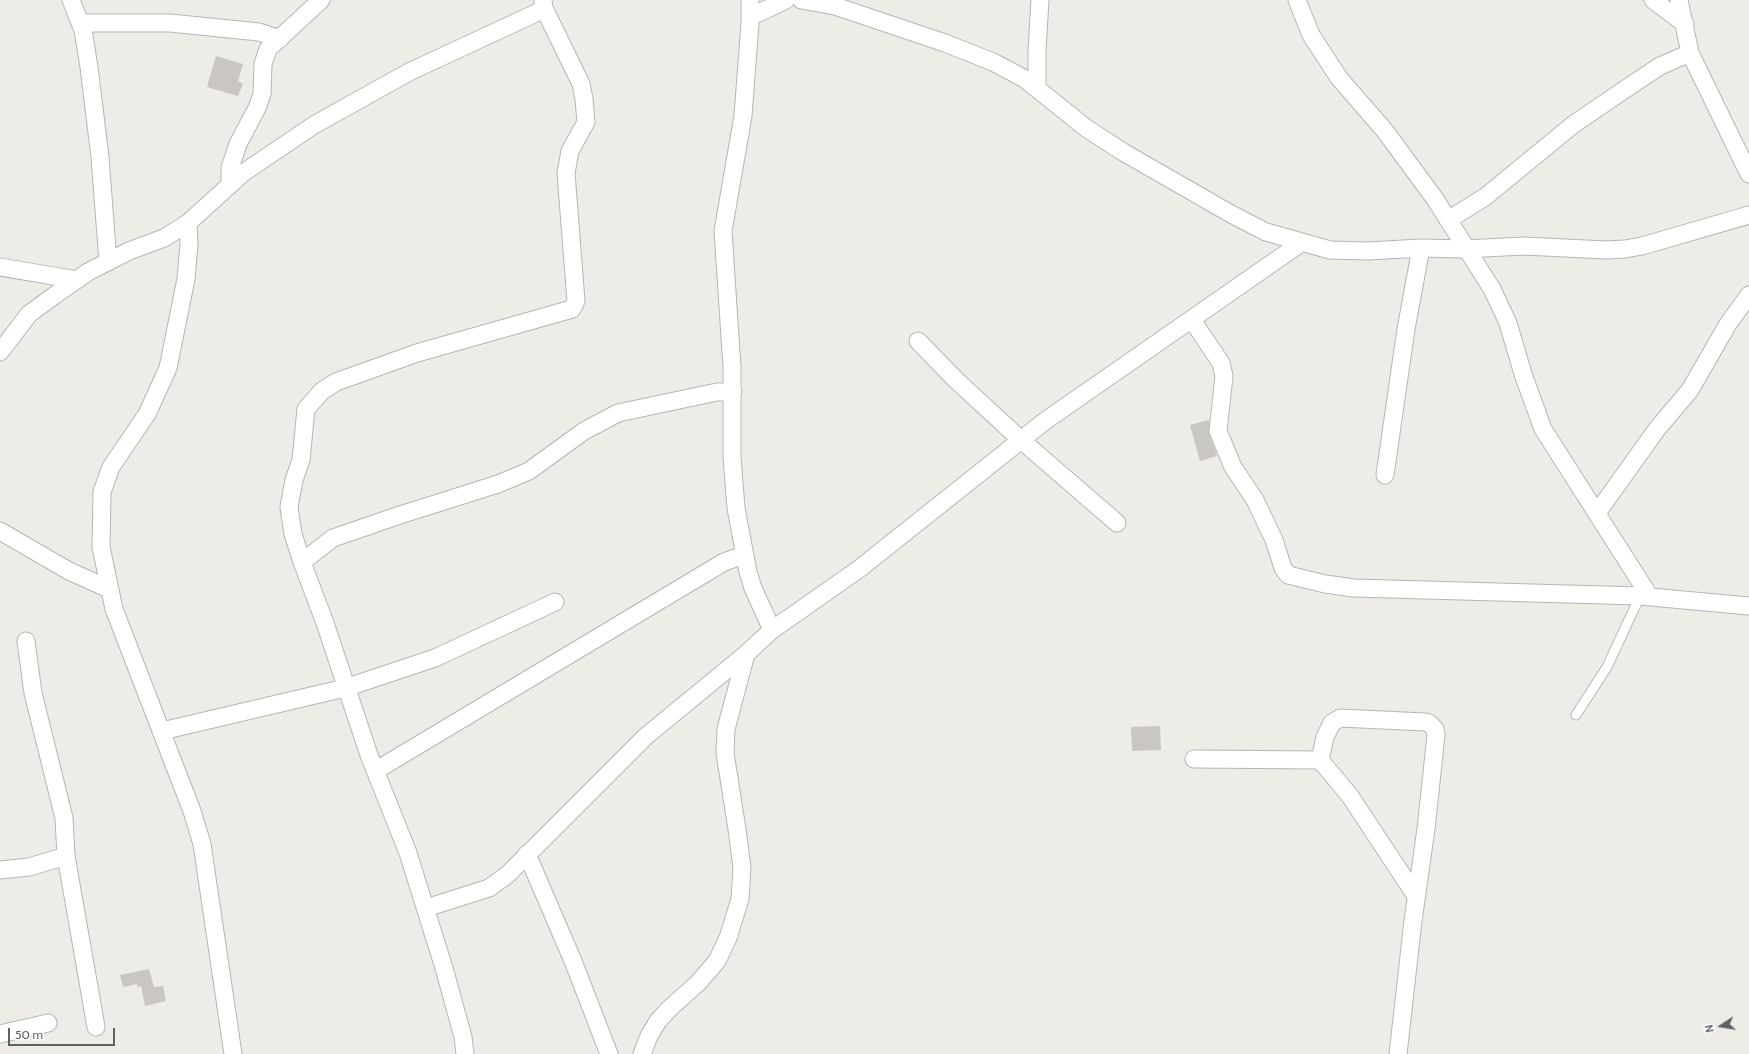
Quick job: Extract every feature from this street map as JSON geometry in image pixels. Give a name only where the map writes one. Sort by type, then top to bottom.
[{"type":"street","points":[[71,0],[80,23],[88,59],[95,110],[108,262]]},
{"type":"street","points":[[230,185],[230,168],[238,144],[257,108],[262,94],[263,64],[268,49],[321,0]]},
{"type":"street","points":[[772,630],[753,588],[744,556],[736,508],[732,457],[733,392],[723,231],[742,116],[750,8],[786,0]]},
{"type":"street","points":[[801,0],[835,6],[945,43],[993,62],[1037,88],[1086,128],[1123,152],[1266,232],[1330,250],[1368,251],[1421,248],[1465,249],[1524,246],[1606,250],[1625,249],[1642,246],[1749,215]]},
{"type":"street","points":[[1037,88],[1037,50],[1040,0]]},
{"type":"street","points":[[1297,0],[1311,35],[1339,78],[1385,131],[1435,200],[1492,289],[1508,324],[1543,429],[1597,513],[1645,597]]},
{"type":"street","points":[[1653,0],[1685,24]]},
{"type":"street","points":[[1679,0],[1690,53],[1749,174]]},
{"type":"street","points":[[0,352],[29,314],[77,280],[108,262],[164,238],[188,223],[243,173],[295,138],[358,99],[544,4],[580,84],[584,99],[586,122],[570,151],[566,173],[576,301],[572,309],[417,353],[336,382],[322,391],[306,409],[301,460],[294,480],[289,507],[293,534],[325,623],[345,688],[375,771],[408,853],[426,908],[463,1037],[465,1054]]},
{"type":"street","points":[[80,23],[170,23],[259,32],[280,39]]},
{"type":"street","points":[[1448,220],[1495,189],[1574,124],[1660,66],[1690,53]]},
{"type":"street","points":[[188,223],[189,244],[186,279],[168,368],[147,414],[111,467],[102,492],[101,547],[109,589],[120,623],[162,731],[170,757],[192,811],[202,844],[233,1054]]},
{"type":"street","points":[[426,908],[489,888],[518,865],[527,854],[645,737],[746,654],[772,630],[859,569],[1045,421],[1301,243]]},
{"type":"street","points":[[1385,475],[1406,329],[1421,248]]},
{"type":"street","points":[[0,267],[77,280]]},
{"type":"street","points":[[1597,513],[1657,429],[1690,390],[1728,324],[1749,295]]},
{"type":"street","points":[[1192,320],[1221,363],[1224,376],[1218,431],[1233,467],[1255,500],[1274,540],[1283,568],[1288,574],[1325,584],[1354,588],[1645,597],[1749,606]]},
{"type":"street","points":[[918,341],[957,381],[1021,440],[1117,523]]},
{"type":"street","points":[[302,562],[333,538],[498,484],[529,471],[584,431],[618,413],[717,392],[733,392]]},
{"type":"street","points":[[0,531],[69,571],[109,589]]},
{"type":"street","points":[[375,771],[724,562],[744,556]]},
{"type":"street","points":[[162,731],[345,688],[435,658],[555,602]]},
{"type":"street","points":[[26,641],[33,693],[64,818],[66,856],[96,1027]]},
{"type":"street","points":[[642,1054],[649,1036],[658,1021],[698,983],[716,961],[728,938],[740,899],[742,868],[725,753],[726,729],[746,654]]},
{"type":"street","points":[[1320,760],[1325,737],[1332,723],[1340,718],[1425,722],[1429,723],[1435,729],[1436,735],[1427,821],[1416,896],[1398,1054]]},
{"type":"street","points":[[1194,759],[1320,760],[1350,796],[1416,896]]},
{"type":"street","points":[[527,854],[573,961],[609,1054]]},
{"type":"street","points":[[0,870],[29,867],[66,856]]},
{"type":"street","points":[[0,1034],[48,1023]]},
{"type":"lane","points":[[1576,715],[1607,667],[1645,597]]},
{"type":"building","points":[[216,56],[243,64],[238,81],[243,84],[238,96],[207,87]]},
{"type":"building","points":[[1209,420],[1209,434],[1217,456],[1200,461],[1190,425]]},
{"type":"building","points":[[1160,726],[1161,750],[1132,751],[1131,727]]},
{"type":"building","points":[[149,969],[154,987],[163,986],[166,1001],[145,1006],[141,986],[137,987],[137,984],[123,987],[120,975]]}]
